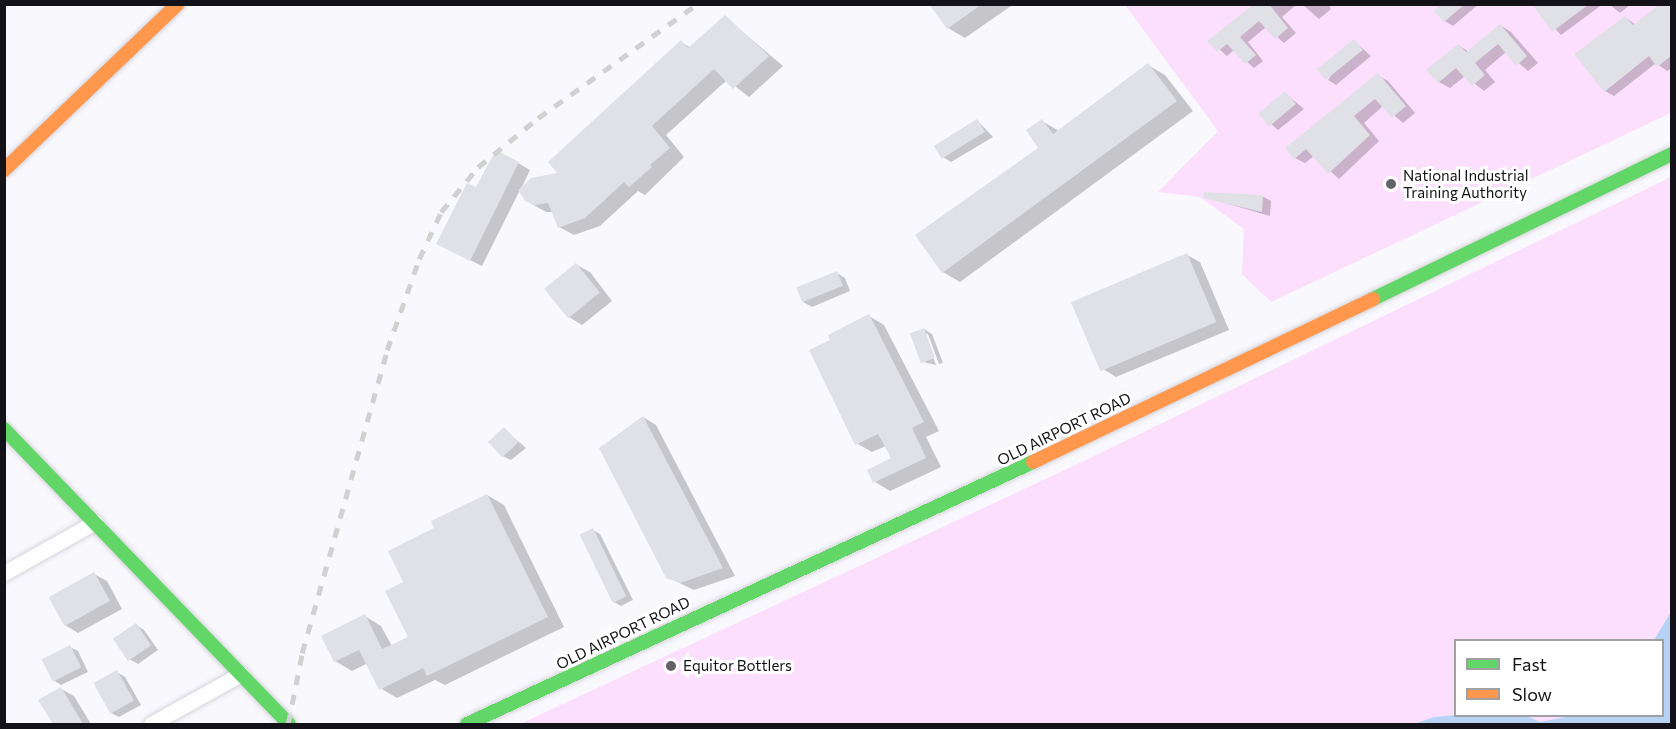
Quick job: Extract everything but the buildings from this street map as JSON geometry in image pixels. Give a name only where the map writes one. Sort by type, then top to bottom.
[{"type":"main road","points":[[4,170],[178,4]]},
{"type":"main road","name":"OLD AIRPORT ROAD","points":[[467,724],[1064,448],[1671,154]]},
{"type":"main road","points":[[4,429],[289,724]]},
{"type":"street","points":[[4,573],[95,522]]},
{"type":"street","points":[[151,724],[241,674]]},
{"type":"shaded area","name":"National Industrial Training Authority","points":[[1125,5],[1671,5],[1671,113],[1271,302],[1242,274],[1244,229],[1200,197],[1158,192],[1218,131]]},
{"type":"shaded area","points":[[1671,177],[1672,612],[1655,639],[1454,639],[1454,715],[1434,717],[1414,724],[520,724],[1065,470]]},
{"type":"shaded area","points":[[1529,717],[1565,717],[1540,722]]},
{"type":"water","points":[[1671,612],[1671,724],[1414,724],[1434,717],[1454,715],[1454,717],[1529,717],[1540,722],[1565,717],[1664,717],[1664,639],[1655,639]]},
{"type":"railway","points":[[288,724],[302,653],[387,350],[419,259],[441,212],[478,167],[538,118],[697,4]]},
{"type":"traffic: fast","points":[[1373,299],[1672,154]]},
{"type":"traffic: fast","points":[[4,429],[289,724]]},
{"type":"traffic: fast","points":[[467,724],[1033,462]]},
{"type":"traffic: slow","points":[[4,170],[178,4]]},
{"type":"traffic: slow","points":[[1033,462],[1373,299]]},
{"type":"place","name":"National Industrial Training Authority","points":[[1391,184]]},
{"type":"place","name":"Equitor Bottlers","points":[[671,666]]}]
